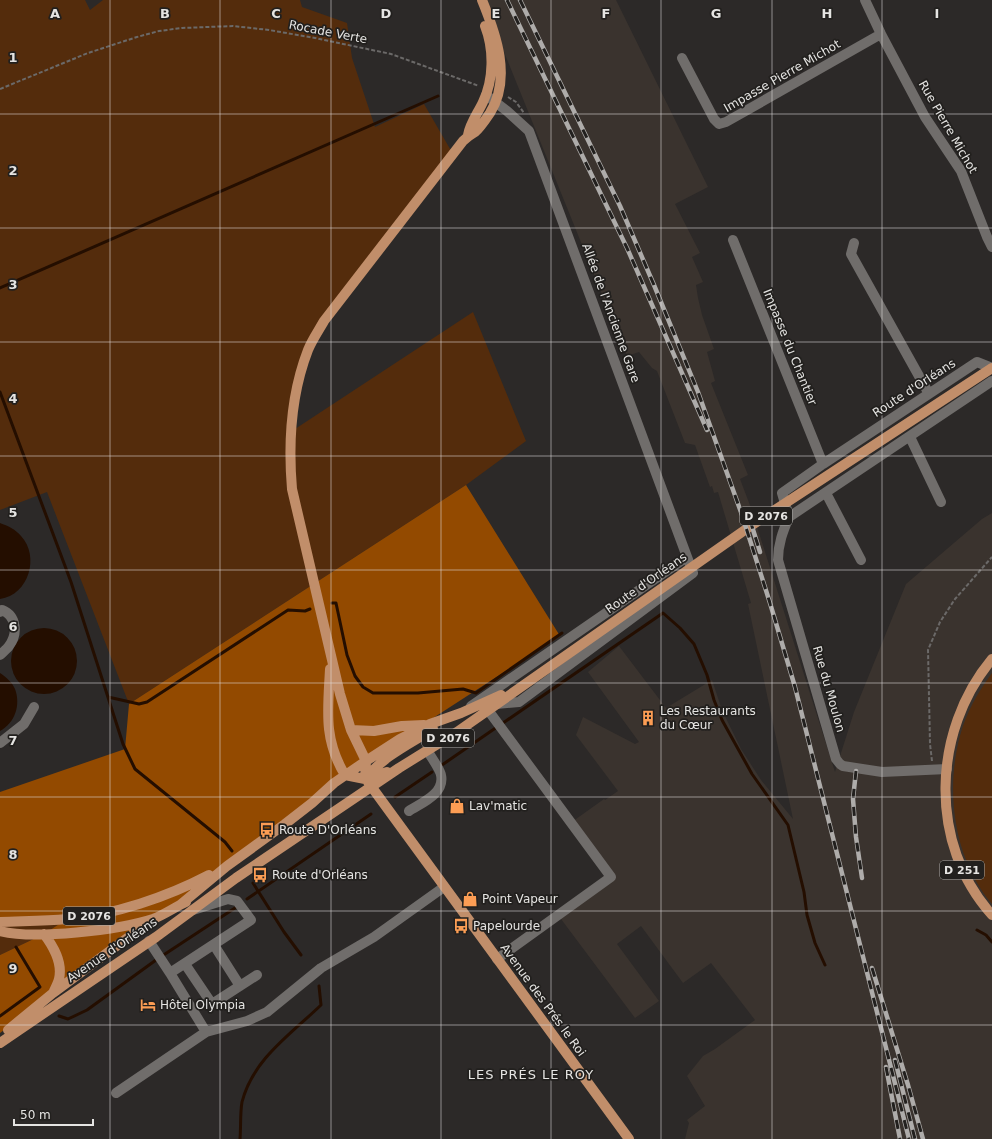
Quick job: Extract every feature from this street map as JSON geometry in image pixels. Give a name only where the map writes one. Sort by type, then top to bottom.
[{"type":"main road","points":[[331,658],[328,728],[331,744],[339,766],[345,775],[368,783],[366,761],[351,730],[331,658],[292,489],[289,458],[294,400],[308,349],[324,321],[468,135],[470,126],[476,117],[487,93],[491,66],[491,50],[488,32],[475,0]]},
{"type":"main road","points":[[468,135],[476,132],[491,112],[498,93],[501,75],[500,58],[495,36],[482,0]]},
{"type":"main road","name":"Route d'Orléans","points":[[368,783],[399,768],[457,732],[752,525],[992,368]]},
{"type":"main road","name":"D 251","points":[[992,659],[977,679],[962,708],[953,735],[947,769],[946,805],[947,818],[954,846],[963,871],[970,886],[992,915]]},
{"type":"main road","name":"Route d'Orléans","points":[[180,905],[227,866],[285,824],[345,775],[400,739],[430,724],[461,713],[523,685]]},
{"type":"main road","name":"D 2076","points":[[0,931],[8,933],[44,934],[95,930],[154,918],[236,878],[347,803],[368,783],[376,766],[386,757],[461,713]]},
{"type":"main road","name":"D 2076","points":[[351,730],[374,730],[430,724]]},
{"type":"main road","name":"Avenue des Prés le Roi","points":[[368,783],[629,1139]]},
{"type":"main road","name":"Route d'Orléans","points":[[0,922],[68,919],[100,914],[136,905],[174,891],[227,866]]},
{"type":"main road","name":"Avenue d'Orléans","points":[[0,1043],[149,941],[236,878]]},
{"type":"main road","name":"Avenue d'Orléans","points":[[0,1037],[53,993],[154,918]]},
{"type":"main road","points":[[44,934],[52,944],[57,955],[60,968],[59,979],[53,993]]},
{"type":"street","name":"Rue Pierre Michot","points":[[865,0],[881,34],[925,117],[961,171],[989,236],[992,248]]},
{"type":"street","name":"Impasse Pierre Michot","points":[[682,58],[714,119],[719,124],[726,122],[881,34]]},
{"type":"street","name":"Allée de l'Ancienne Gare","points":[[487,93],[529,131],[694,573],[519,702],[492,707]]},
{"type":"street","name":"Impasse du Chantier","points":[[733,240],[823,464]]},
{"type":"street","points":[[854,243],[851,254],[929,394]]},
{"type":"street","name":"Route d'Orléans","points":[[789,517],[782,493],[823,464],[977,362],[992,368]]},
{"type":"street","points":[[789,517],[992,381]]},
{"type":"street","points":[[910,437],[941,502]]},
{"type":"street","points":[[826,492],[861,560]]},
{"type":"street","name":"Rue du Moulon","points":[[789,517],[778,549],[778,560],[836,759],[843,766],[877,771],[947,769]]},
{"type":"street","points":[[461,713],[687,557]]},
{"type":"street","points":[[0,655],[9,647],[15,635],[14,622],[9,613],[1,610]]},
{"type":"street","points":[[0,743],[24,724],[34,707]]},
{"type":"street","points":[[492,707],[611,877],[497,959]]},
{"type":"street","points":[[409,811],[436,794],[441,784],[442,775],[427,750]]},
{"type":"street","points":[[116,1093],[206,1032],[247,1021],[267,1012],[321,968],[374,938],[444,887]]},
{"type":"street","points":[[170,973],[251,920],[237,901],[228,899],[191,911]]},
{"type":"street","points":[[149,941],[206,1032]]},
{"type":"street","points":[[214,944],[240,986]]},
{"type":"street","points":[[185,964],[212,1004],[257,974]]},
{"type":"path","name":"Rocade Verte","points":[[0,89],[88,53],[159,31],[182,28],[233,26],[269,30],[315,38],[391,54],[428,66],[487,93]]},
{"type":"path","points":[[933,769],[930,744],[928,650],[940,622],[955,599],[992,557]]},
{"type":"shaded area","points":[[0,0],[85,0],[90,10],[103,0],[300,0],[302,7],[347,23],[352,58],[375,127],[424,104],[453,154],[308,349],[292,431],[473,312],[526,441],[466,485],[129,704],[47,492],[0,510]]},
{"type":"shaded area","points":[[483,0],[616,0],[708,187],[675,204],[700,253],[692,257],[703,282],[696,285],[698,298],[702,315],[714,349],[707,352],[715,381],[711,383],[748,475],[740,479],[751,508],[835,772],[854,712],[906,584],[982,519],[992,513],[992,1139],[685,1139],[689,1123],[687,1120],[705,1106],[687,1076],[703,1056],[755,1020],[711,963],[683,983],[641,926],[617,944],[659,1001],[635,1018],[558,915],[608,879],[569,824],[618,791],[576,735],[583,717],[635,744],[639,742],[588,672],[619,646],[666,708],[712,680],[722,710],[741,749],[761,780],[793,819],[748,604],[751,603],[718,492],[714,493],[712,486],[710,487],[695,445],[685,443],[657,371],[652,368],[639,352],[627,356]]},
{"type":"shaded area","points":[[466,485],[560,636],[345,775],[227,866],[0,1033],[0,955],[44,934],[67,919],[0,922],[0,792],[125,749],[129,704]]},
{"type":"shaded area","points":[[0,523],[16,531],[27,544],[30,554],[30,564],[24,583],[18,590],[10,596],[0,599]]},
{"type":"shaded area","points":[[44,628],[57,630],[72,643],[75,648],[77,661],[75,674],[62,689],[57,692],[44,694],[31,692],[16,679],[13,674],[11,661],[13,648],[26,633],[31,630]]},
{"type":"shaded area","points":[[0,673],[14,686],[17,695],[17,707],[10,723],[0,731]]},
{"type":"shaded area","points":[[992,673],[992,904],[979,886],[969,867],[961,846],[956,824],[953,780],[956,757],[963,727],[973,703]]},
{"type":"shaded area","points":[[68,919],[44,934],[0,955],[0,922]]},
{"type":"waterway","points":[[0,288],[438,96]]},
{"type":"waterway","points":[[0,392],[71,582],[123,744],[135,769],[225,842],[232,851]]},
{"type":"waterway","points":[[332,603],[336,603],[347,655],[355,676],[363,687],[373,693],[418,693],[463,689],[476,693],[562,633]]},
{"type":"waterway","points":[[108,697],[139,704],[147,702],[288,610],[305,611],[310,609]]},
{"type":"waterway","points":[[503,723],[663,613],[680,628],[694,644],[707,675],[714,700],[722,720],[752,774],[788,825],[804,892],[807,915],[815,943],[825,965]]},
{"type":"waterway","points":[[442,765],[497,727]]},
{"type":"waterway","points":[[395,797],[432,772]]},
{"type":"waterway","points":[[247,899],[371,814]]},
{"type":"waterway","points":[[253,883],[284,932],[301,955]]},
{"type":"waterway","points":[[162,956],[235,908]]},
{"type":"waterway","points":[[977,930],[986,935],[992,942]]},
{"type":"waterway","points":[[0,1016],[40,987],[16,947]]},
{"type":"waterway","points":[[59,1016],[68,1019],[87,1010],[156,960]]},
{"type":"waterway","points":[[240,1139],[241,1106],[247,1087],[255,1073],[274,1048],[321,1005],[319,986]]},
{"type":"railway","points":[[507,0],[627,248],[707,430]]},
{"type":"railway","points":[[520,0],[620,206],[698,392],[742,515],[795,687],[909,1139]]},
{"type":"railway","points":[[750,520],[760,552]]},
{"type":"railway","points":[[856,771],[853,799],[856,837],[862,878]]},
{"type":"railway","points":[[872,968],[923,1139]]},
{"type":"railway","points":[[895,1060],[915,1139]]},
{"type":"railway","points":[[886,1067],[900,1139]]},
{"type":"place","name":"Les Restaurants du Cœur","points":[[648,718]]},
{"type":"place","name":"Lav'matic","points":[[457,806]]},
{"type":"place","name":"Route D'Orléans","points":[[267,830]]},
{"type":"place","name":"Route d'Orléans","points":[[260,875]]},
{"type":"place","name":"Point Vapeur","points":[[470,899]]},
{"type":"place","name":"Papelourde","points":[[461,926]]},
{"type":"place","name":"Hôtel Olympia","points":[[148,1005]]},
{"type":"district","name":"LES PRÉS LE ROY","points":[[531,1074]]}]
